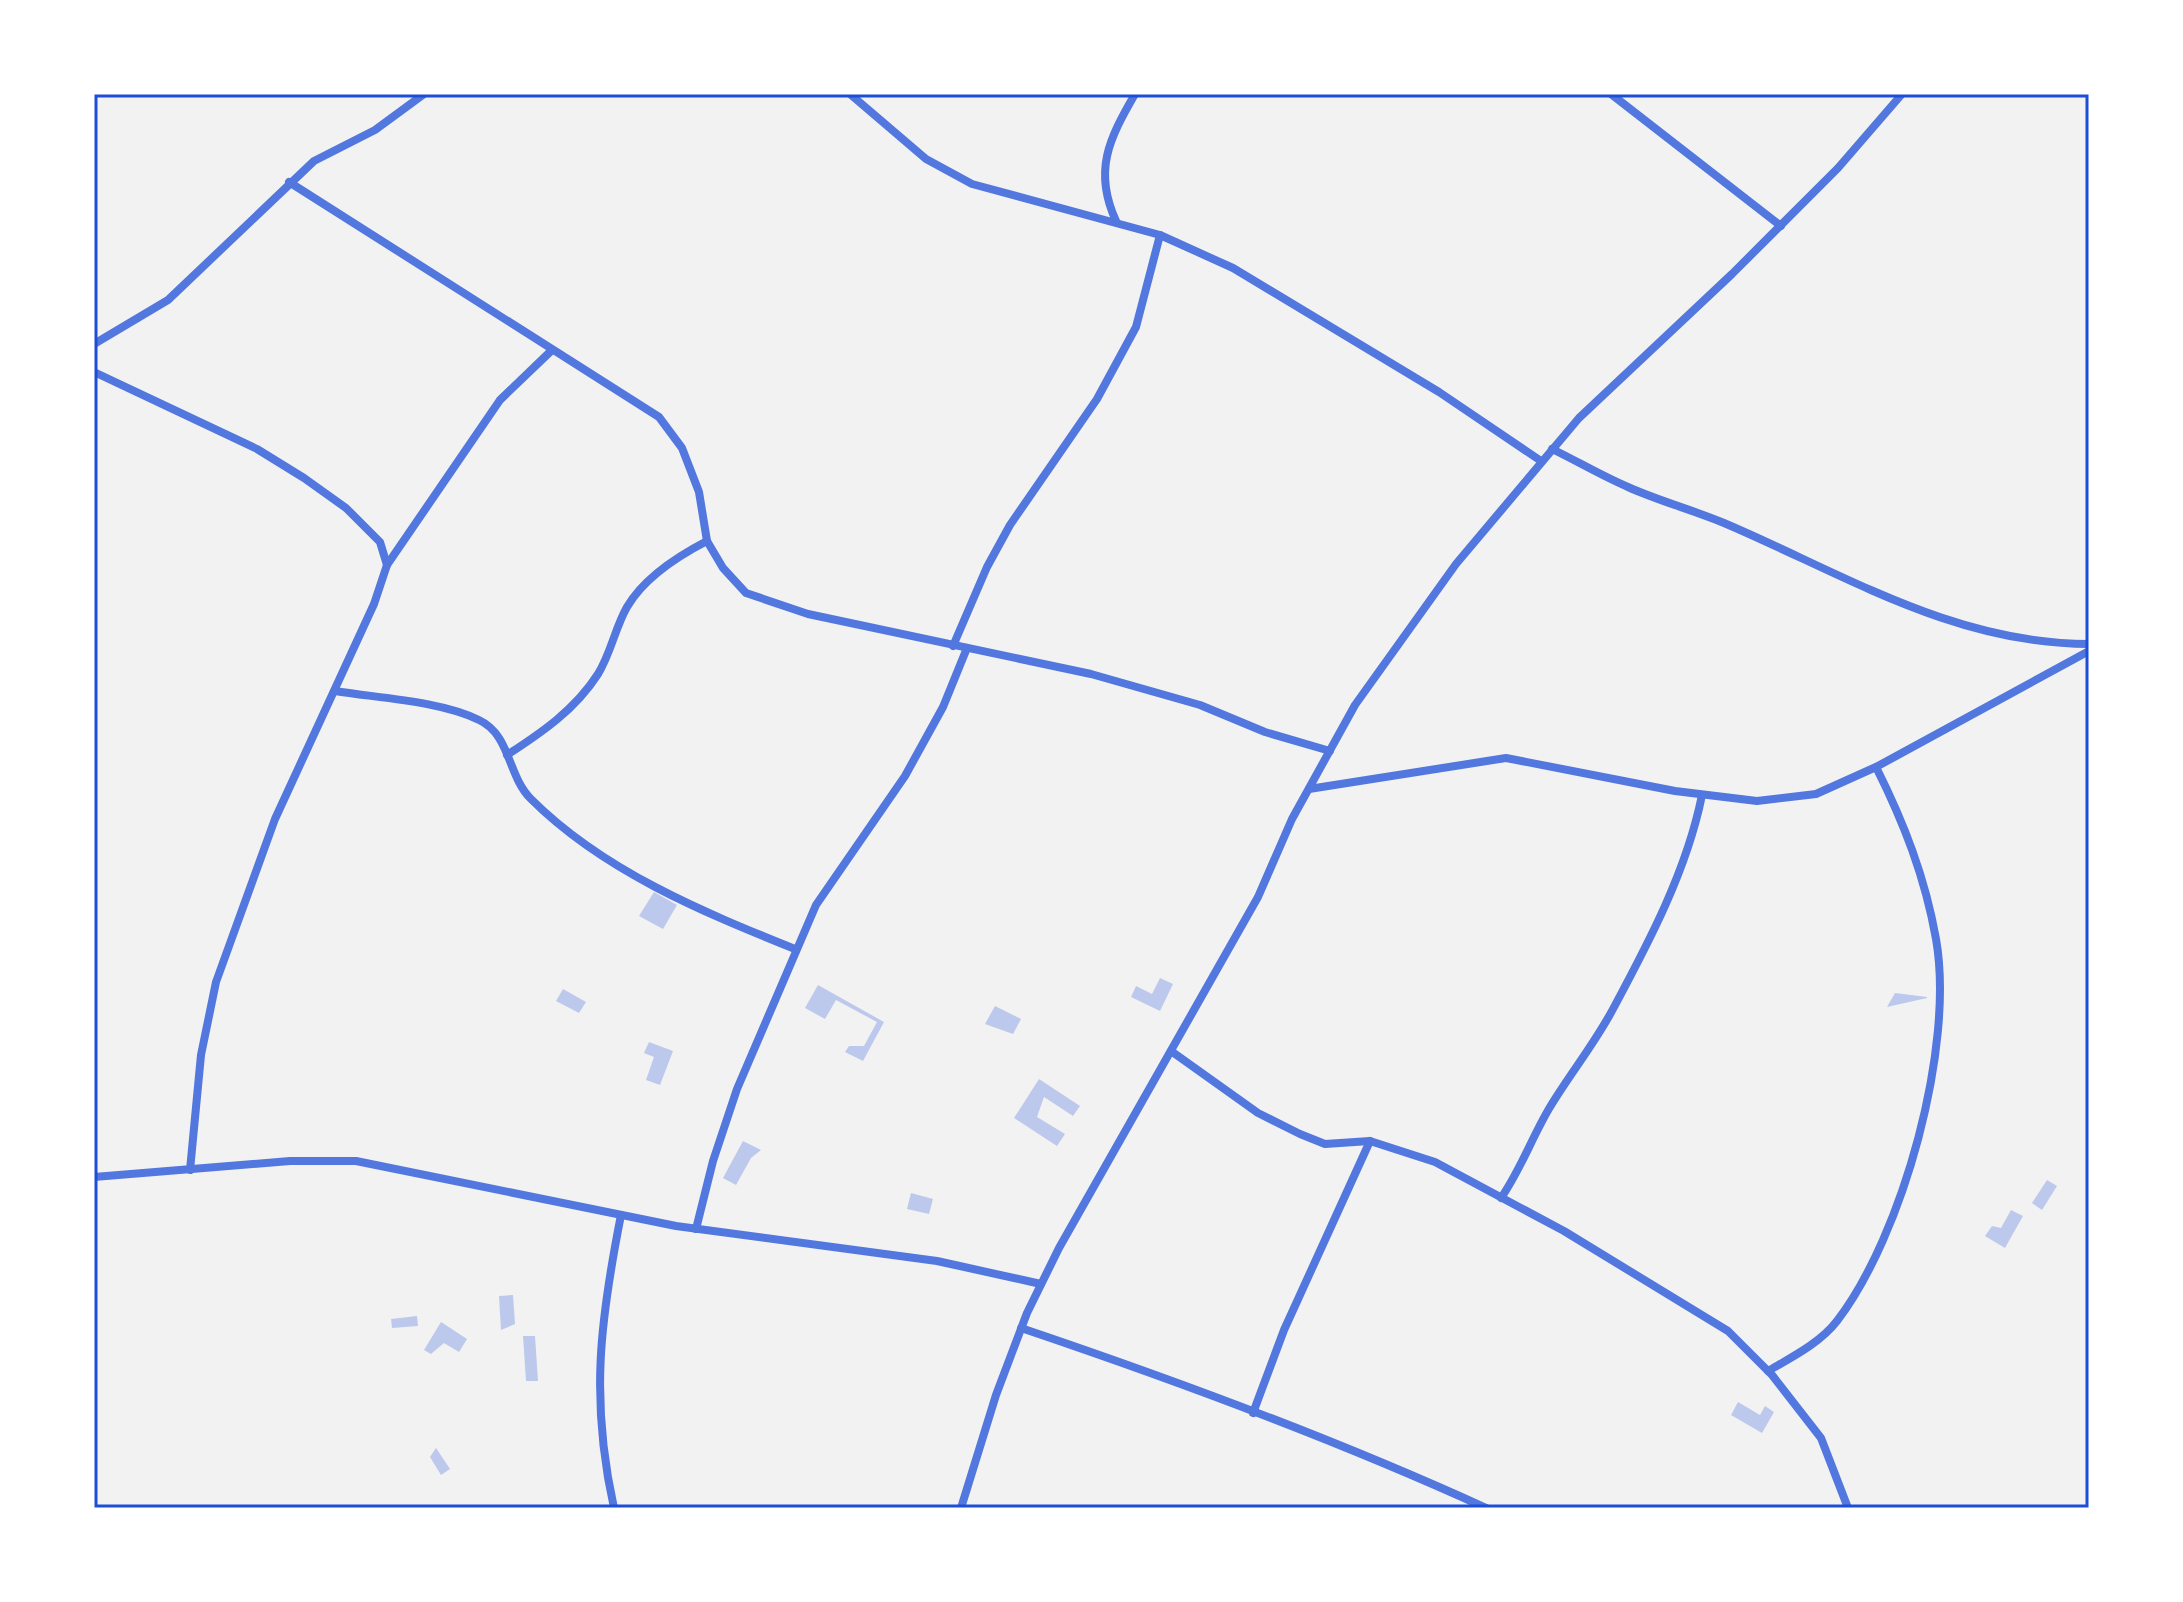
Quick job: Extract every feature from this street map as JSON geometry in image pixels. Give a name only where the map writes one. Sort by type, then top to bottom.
[{"type":"street","points":[[94,344],[168,300],[314,161],[375,130],[424,94]]},
{"type":"street","points":[[850,94],[926,159],[972,184],[1160,235],[1233,268],[1439,392],[1541,461]]},
{"type":"street","points":[[1116,221],[1105,198],[1104,169],[1112,135],[1135,94]]},
{"type":"street","points":[[1611,94],[1781,226]]},
{"type":"street","points":[[961,1508],[1021,1328],[1041,1284],[1258,897],[1309,789],[1355,705],[1456,564],[1579,418],[1781,226],[1838,168],[1902,94]]},
{"type":"street","points":[[289,182],[659,417],[682,448],[693,477],[707,541],[746,593],[808,614],[1091,674],[1200,705],[1265,732],[1330,751]]},
{"type":"street","points":[[953,646],[987,567],[1010,525],[1097,399],[1136,327],[1160,235]]},
{"type":"street","points":[[190,1170],[201,1055],[216,982],[275,819],[374,604],[387,565],[500,400],[551,351]]},
{"type":"street","points":[[94,372],[257,449],[304,478],[346,508],[380,542],[387,565]]},
{"type":"street","points":[[1552,449],[1628,488],[1723,523],[1918,612],[1985,633],[2060,644],[2089,644]]},
{"type":"street","points":[[507,755],[548,729],[570,709],[598,674],[627,606],[682,554],[707,541]]},
{"type":"street","points":[[696,1229],[713,1161],[737,1089],[795,949],[816,905],[905,776],[943,707],[967,648]]},
{"type":"street","points":[[1309,789],[1506,758],[1702,795],[1757,801],[1816,794],[1876,767],[2089,651]]},
{"type":"street","points":[[335,691],[433,707],[479,719],[501,736],[507,755],[529,797],[600,855],[713,917],[795,949]]},
{"type":"street","points":[[1768,1371],[1804,1350],[1835,1324],[1853,1297],[1894,1214],[1935,1059],[1940,1004],[1936,940],[1909,834],[1876,767]]},
{"type":"street","points":[[1501,1198],[1520,1170],[1530,1140],[1612,1011],[1694,834],[1702,795]]},
{"type":"street","points":[[1171,1051],[1258,1113],[1300,1134],[1325,1144],[1370,1141],[1435,1162],[1665,1290],[1728,1331],[1768,1371],[1821,1438],[1848,1508]]},
{"type":"street","points":[[1253,1413],[1284,1330],[1370,1141]]},
{"type":"street","points":[[94,1177],[290,1161],[356,1161],[696,1229],[937,1261],[1041,1284]]},
{"type":"street","points":[[614,1508],[597,1381],[604,1301],[621,1215]]},
{"type":"street","points":[[1021,1328],[1158,1375],[1409,1473],[1486,1508]]},
{"type":"building","points":[[654,892],[677,905],[663,929],[639,916]]},
{"type":"building","points":[[1160,978],[1173,984],[1160,1011],[1131,997],[1136,986],[1152,994]]},
{"type":"building","points":[[818,985],[884,1022],[863,1061],[845,1052],[849,1046],[864,1046],[877,1022],[836,1000],[825,1019],[805,1008]]},
{"type":"building","points":[[563,989],[586,1002],[579,1013],[556,1001]]},
{"type":"building","points":[[1895,993],[1927,997],[1927,998],[1887,1007]]},
{"type":"building","points":[[995,1006],[1021,1019],[1013,1034],[985,1024]]},
{"type":"building","points":[[649,1042],[673,1051],[660,1085],[646,1080],[654,1057],[644,1053]]},
{"type":"building","points":[[1039,1079],[1080,1106],[1073,1116],[1044,1097],[1037,1117],[1065,1134],[1057,1146],[1014,1118]]},
{"type":"building","points":[[743,1141],[761,1150],[751,1158],[736,1185],[723,1178]]},
{"type":"building","points":[[2047,1180],[2057,1186],[2042,1210],[2032,1203]]},
{"type":"building","points":[[911,1193],[933,1199],[929,1214],[907,1209]]},
{"type":"building","points":[[2011,1210],[2023,1216],[2005,1248],[1985,1236],[1992,1226],[2001,1228]]},
{"type":"building","points":[[513,1295],[515,1324],[501,1330],[499,1296]]},
{"type":"building","points":[[417,1316],[418,1326],[392,1328],[391,1319]]},
{"type":"building","points":[[441,1322],[467,1339],[459,1352],[444,1343],[431,1354],[424,1350]]},
{"type":"building","points":[[523,1336],[535,1336],[538,1381],[526,1381]]},
{"type":"building","points":[[1738,1402],[1760,1415],[1765,1406],[1774,1412],[1762,1433],[1731,1415]]},
{"type":"building","points":[[436,1448],[450,1469],[441,1475],[430,1457]]}]
